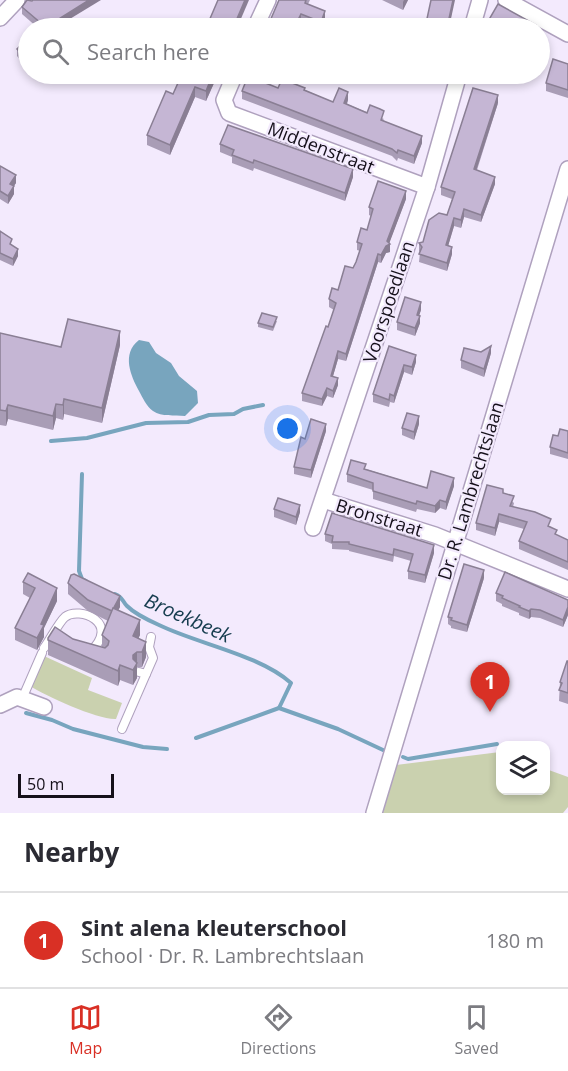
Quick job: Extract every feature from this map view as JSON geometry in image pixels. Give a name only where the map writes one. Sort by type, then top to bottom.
[{"type":"street","points":[[0,18],[17,0]]},
{"type":"street","points":[[260,18],[268,0]]},
{"type":"street","points":[[475,18],[480,0]]},
{"type":"street","points":[[506,0],[539,18]]},
{"type":"street","points":[[550,24],[568,34]]},
{"type":"street","name":"Middenstraat","points":[[231,84],[224,100],[230,113],[427,187]]},
{"type":"street","name":"Voorspoedlaan","points":[[313,528],[427,187],[456,84]]},
{"type":"street","name":"Dr. R. Lambrechtslaan","points":[[374,813],[568,169]]},
{"type":"street","name":"Bronstraat","points":[[323,500],[456,543],[568,589]]},
{"type":"street","points":[[0,705],[17,698],[44,707]]},
{"type":"lane","points":[[22,699],[43,650],[58,634],[65,617],[74,613],[86,615],[100,623],[103,631],[91,652]]},
{"type":"lane","points":[[122,729],[143,673],[153,658],[149,647],[151,637]]},
{"type":"green space","points":[[44,656],[92,678],[88,690],[122,703],[116,719],[85,712],[30,686]]},
{"type":"green space","points":[[496,752],[496,795],[550,795],[550,770],[568,777],[568,807],[563,813],[383,813],[396,765]]},
{"type":"water","points":[[139,340],[149,342],[156,353],[171,363],[179,376],[197,391],[198,403],[185,416],[157,413],[145,402],[133,379],[129,365],[130,352]]},
{"type":"building","points":[[27,0],[89,0],[60,18],[35,18],[22,7]]},
{"type":"building","points":[[218,0],[245,0],[237,18],[210,18]]},
{"type":"building","points":[[279,0],[306,0],[305,3],[325,11],[322,18],[311,18],[301,14],[299,18],[271,18]]},
{"type":"building","points":[[431,0],[453,0],[449,18],[427,18]]},
{"type":"building","points":[[498,4],[523,18],[490,18]]},
{"type":"building","points":[[553,59],[568,64],[568,90],[549,84]]},
{"type":"building","points":[[178,84],[209,84],[206,91],[195,87],[170,145],[147,135],[166,91],[173,94]]},
{"type":"building","points":[[245,84],[268,84],[278,88],[280,84],[295,84],[333,102],[339,88],[348,92],[344,103],[367,113],[370,105],[380,109],[384,111],[381,120],[422,136],[414,156],[398,150],[397,153],[392,149],[242,91]]},
{"type":"building","points":[[473,88],[498,95],[474,169],[495,177],[481,215],[464,209],[461,220],[454,218],[446,245],[452,247],[447,263],[419,254],[422,247],[419,243],[423,242],[429,220],[439,213],[447,215],[455,192],[441,187]]},
{"type":"building","points":[[228,125],[353,169],[345,193],[254,160],[253,163],[232,155],[234,150],[220,144]]},
{"type":"building","points":[[0,166],[16,175],[10,184],[14,186],[8,196],[0,191]]},
{"type":"building","points":[[378,181],[406,191],[387,241],[390,244],[386,246],[381,255],[378,254],[346,354],[338,351],[331,376],[338,378],[333,391],[327,388],[322,399],[302,393],[336,303],[329,299],[332,288],[338,290],[345,266],[353,268],[356,262],[362,244],[357,242],[361,228],[367,230],[373,209],[369,207]]},
{"type":"building","points":[[0,231],[12,239],[10,244],[18,249],[13,259],[0,253]]},
{"type":"building","points":[[405,297],[421,302],[417,315],[420,316],[415,328],[397,322]]},
{"type":"building","points":[[262,313],[277,317],[273,327],[258,323]]},
{"type":"building","points":[[68,319],[120,331],[102,408],[64,399],[63,405],[56,404],[53,416],[8,405],[6,411],[0,410],[0,333],[61,347]]},
{"type":"building","points":[[389,346],[416,355],[412,367],[404,365],[394,396],[390,394],[389,400],[373,394]]},
{"type":"building","points":[[491,346],[484,369],[461,360],[464,348],[481,352]]},
{"type":"building","points":[[407,413],[419,416],[414,432],[402,428]]},
{"type":"building","points":[[311,419],[326,424],[311,470],[294,467],[301,437],[305,439]]},
{"type":"building","points":[[560,429],[568,431],[568,453],[550,447],[553,435],[558,436]]},
{"type":"building","points":[[351,460],[366,464],[364,469],[427,488],[431,471],[454,478],[446,502],[440,500],[435,506],[417,501],[416,504],[373,491],[373,483],[347,474]]},
{"type":"building","points":[[487,485],[503,489],[503,493],[514,496],[510,506],[535,512],[551,519],[548,526],[557,530],[555,534],[568,540],[568,562],[519,541],[527,522],[499,514],[495,528],[476,523]]},
{"type":"building","points":[[278,498],[300,505],[296,517],[274,509]]},
{"type":"building","points":[[332,513],[434,545],[425,575],[408,571],[413,554],[394,549],[393,555],[349,544],[349,542],[332,542],[333,536],[325,534]]},
{"type":"building","points":[[464,564],[484,570],[467,625],[448,617]]},
{"type":"building","points":[[505,572],[568,600],[563,620],[540,610],[531,609],[529,611],[502,598],[503,596],[496,593]]},
{"type":"building","points":[[28,573],[57,588],[37,638],[15,628],[35,588],[23,582]]},
{"type":"building","points":[[74,574],[120,596],[112,611],[88,600],[68,583],[71,575]]},
{"type":"building","points":[[113,608],[140,620],[133,636],[146,642],[142,652],[133,655],[137,663],[133,670],[120,665],[118,671],[48,640],[55,627],[73,639],[105,648],[109,641],[102,635]]},
{"type":"building","points":[[568,661],[568,693],[559,690]]},
{"type":"waterway","name":"Broekbeek","points":[[51,441],[87,438],[146,423],[188,422],[209,415],[234,414],[243,409],[263,405]]},
{"type":"waterway","name":"Broekbeek","points":[[82,474],[79,571],[82,579],[86,581]]},
{"type":"waterway","name":"Broekbeek","points":[[115,594],[130,609],[151,621],[246,657],[278,673],[291,683],[279,708]]},
{"type":"waterway","name":"Broekbeek","points":[[196,738],[279,708],[338,729],[383,750]]},
{"type":"waterway","name":"Broekbeek","points":[[26,713],[73,729],[143,747],[167,749]]},
{"type":"waterway","name":"Broekbeek","points":[[403,757],[408,759],[496,744]]},
{"type":"place","name":"Sint alena kleuterschool","points":[[490,712]]}]
